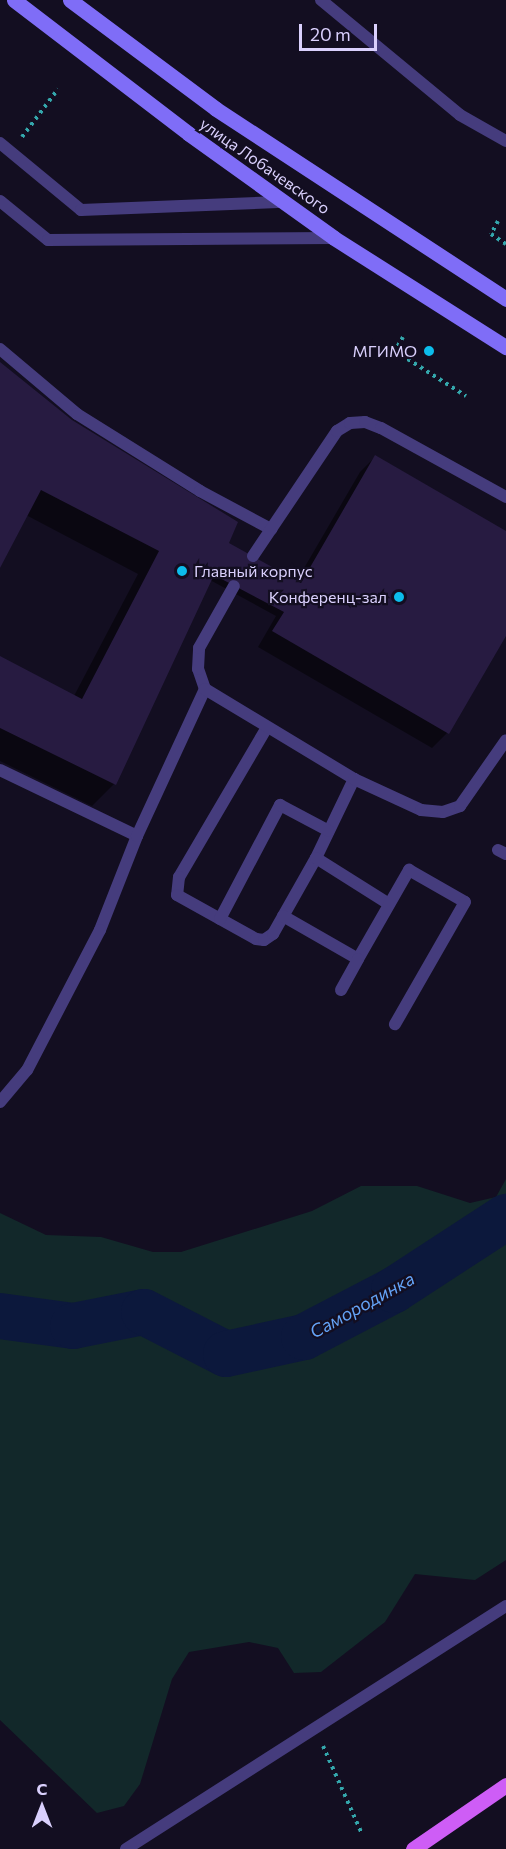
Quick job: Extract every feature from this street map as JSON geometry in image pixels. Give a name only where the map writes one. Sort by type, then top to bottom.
[{"type":"main road","name":"улица Лобачевского","points":[[14,0],[51,32],[334,238],[506,347]]},
{"type":"main road","name":"улица Лобачевского","points":[[70,0],[216,109],[506,299]]},
{"type":"main road","points":[[413,1849],[506,1785]]},
{"type":"lane","points":[[321,0],[460,115],[506,141]]},
{"type":"lane","points":[[0,143],[81,210],[284,202]]},
{"type":"lane","points":[[0,201],[48,240],[334,238]]},
{"type":"lane","points":[[0,349],[77,414],[200,491],[270,529]]},
{"type":"lane","points":[[254,556],[337,431],[350,423],[365,422],[381,428],[506,497]]},
{"type":"lane","points":[[234,585],[199,648],[198,669],[205,689],[266,729],[354,779],[422,810],[443,812],[460,806],[506,741]]},
{"type":"lane","points":[[0,1102],[27,1070],[100,930],[137,836],[205,689]]},
{"type":"lane","points":[[266,729],[175,887],[177,895],[256,939],[264,940],[273,934],[316,858],[354,779]]},
{"type":"lane","points":[[0,770],[137,836]]},
{"type":"lane","points":[[220,919],[280,805],[329,831]]},
{"type":"lane","points":[[316,858],[389,904]]},
{"type":"lane","points":[[341,990],[409,870],[465,902],[395,1024]]},
{"type":"lane","points":[[283,916],[358,959]]},
{"type":"lane","points":[[126,1849],[506,1606]]},
{"type":"path","points":[[11,152],[58,89]]},
{"type":"path","points":[[498,221],[491,234],[506,244]]},
{"type":"path","points":[[404,337],[395,351],[466,396]]},
{"type":"path","points":[[324,1739],[322,1750],[362,1834]]},
{"type":"green space","points":[[506,1179],[506,1560],[475,1580],[415,1574],[385,1622],[321,1672],[294,1673],[278,1648],[249,1642],[189,1652],[172,1679],[140,1784],[124,1806],[97,1813],[0,1720],[0,1213],[46,1235],[101,1237],[153,1252],[181,1252],[312,1211],[361,1186],[417,1186],[470,1203],[496,1197]]},
{"type":"building","points":[[0,362],[72,420],[238,522],[229,543],[301,583],[375,455],[506,531],[506,636],[449,734],[272,631],[284,612],[214,575],[116,785],[0,728],[0,656],[82,699],[159,551],[41,490],[0,568]]},
{"type":"waterway","name":"Самородинка","points":[[0,1316],[73,1326],[144,1312],[226,1354],[304,1337],[394,1290],[506,1217]]},
{"type":"place","name":"МГИМО","points":[[429,351]]},
{"type":"place","name":"Главный корпус","points":[[182,571]]},
{"type":"place","name":"Конференц-зал","points":[[399,597]]}]
